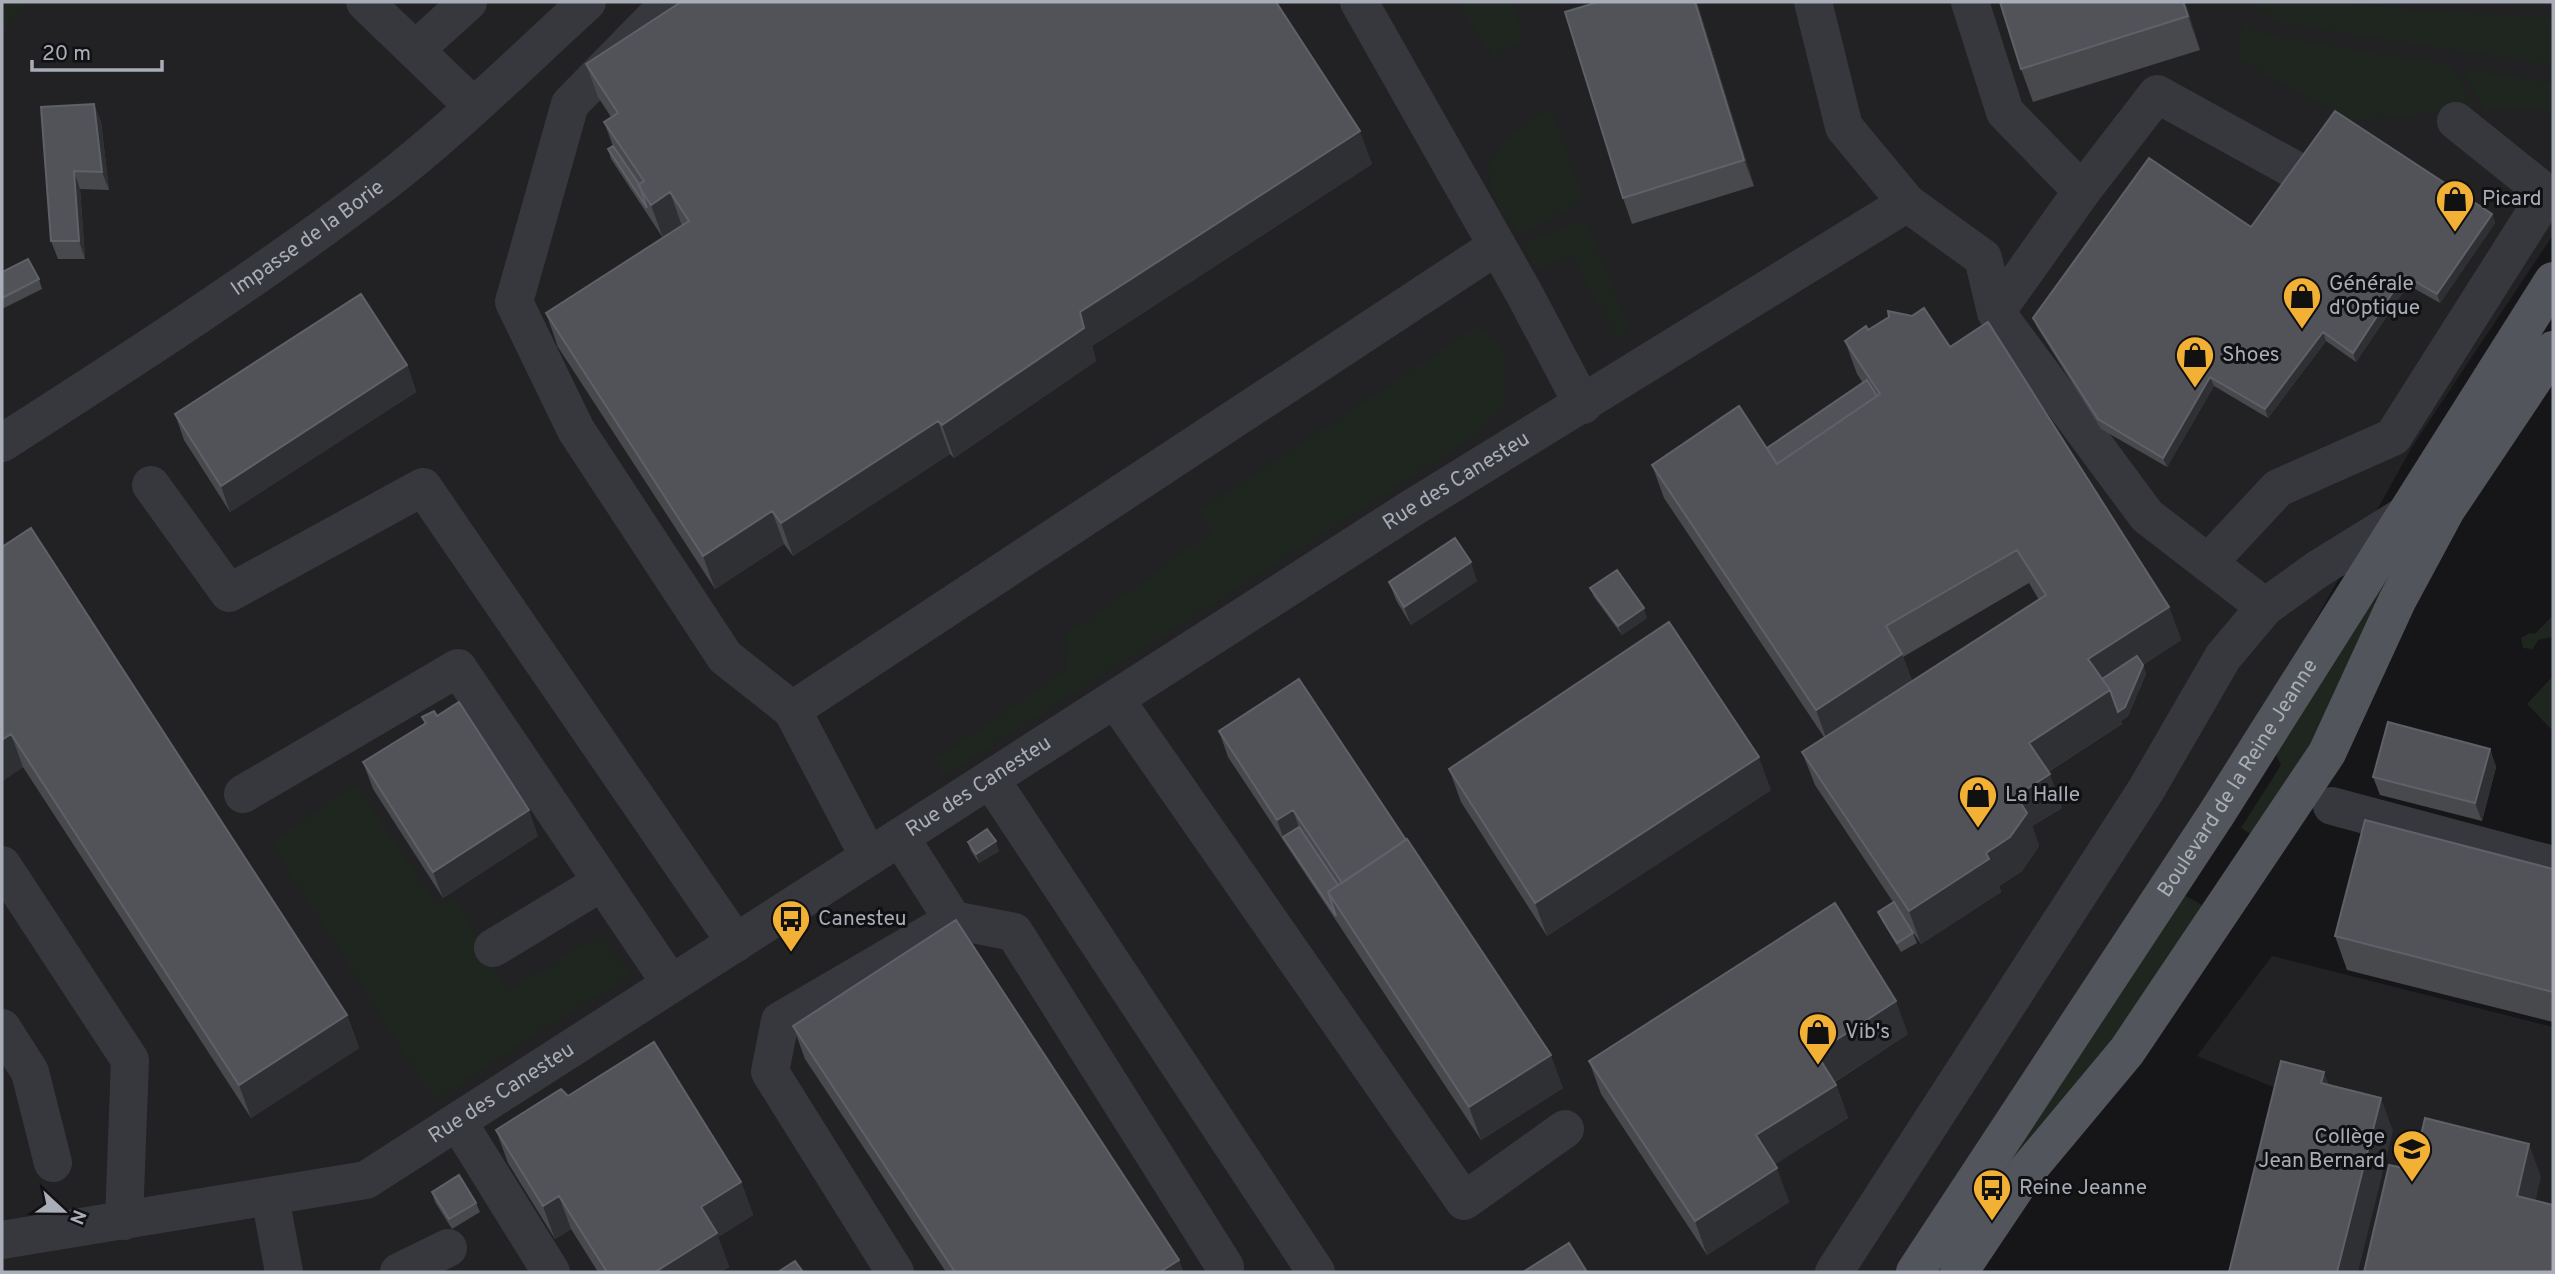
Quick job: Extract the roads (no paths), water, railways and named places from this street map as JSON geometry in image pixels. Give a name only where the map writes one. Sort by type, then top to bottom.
[{"type":"main road","name":"Boulevard de la Reine Jeanne","points":[[1915,1272],[2217,813],[2553,281]]},
{"type":"main road","points":[[1958,1272],[2026,1171],[2127,1051],[2327,753],[2397,601],[2446,510],[2553,350]]},
{"type":"street","points":[[365,2],[473,106]]},
{"type":"street","points":[[415,50],[468,2]]},
{"type":"street","name":"Impasse de la Borie","points":[[2,443],[310,238],[382,184],[587,2]]},
{"type":"street","points":[[670,2],[570,104],[514,302],[576,430],[725,657],[792,710],[885,847],[953,920],[1014,932],[1225,1266],[1225,1272]]},
{"type":"street","points":[[1359,2],[1583,405]]},
{"type":"street","points":[[1813,2],[1844,127],[1907,203],[1983,258],[1996,312],[2147,516],[2265,607]]},
{"type":"street","points":[[1970,2],[2005,112],[2082,191]]},
{"type":"street","points":[[1996,312],[2082,191],[2157,94],[2295,170]]},
{"type":"street","points":[[2208,563],[2278,488],[2393,437],[2547,194],[2456,121]]},
{"type":"street","name":"Rue des Canesteu","points":[[2,1240],[366,1180],[1409,510],[1907,203]]},
{"type":"street","points":[[792,710],[1497,246]]},
{"type":"street","points":[[151,485],[229,593],[424,487],[736,943]]},
{"type":"street","points":[[1834,1272],[2146,790],[2223,657],[2265,607],[2318,569],[2402,517]]},
{"type":"street","points":[[243,794],[458,668],[671,984]]},
{"type":"street","points":[[1115,699],[1464,1201],[1565,1129]]},
{"type":"street","points":[[991,780],[1316,1272]]},
{"type":"street","points":[[2332,806],[2553,865]]},
{"type":"street","points":[[2,865],[130,1060],[124,1222]]},
{"type":"street","points":[[493,948],[602,882]]},
{"type":"street","points":[[895,1272],[769,1072],[780,1021],[953,920]]},
{"type":"street","points":[[2,1028],[30,1072],[53,1163]]},
{"type":"street","points":[[458,1122],[551,1272]]},
{"type":"street","points":[[270,1197],[284,1272]]},
{"type":"street","points":[[399,1272],[448,1248]]},
{"type":"place","name":"Picard","points":[[2455,233]]},
{"type":"place","name":"Générale d'Optique","points":[[2302,330]]},
{"type":"place","name":"Shoes","points":[[2195,389]]},
{"type":"place","name":"La Halle","points":[[1978,829]]},
{"type":"place","name":"Canesteu","points":[[791,953]]},
{"type":"place","name":"Vib's","points":[[1818,1066]]},
{"type":"place","name":"Collège Jean Bernard","points":[[2412,1183]]},
{"type":"place","name":"Reine Jeanne","points":[[1992,1222]]}]
